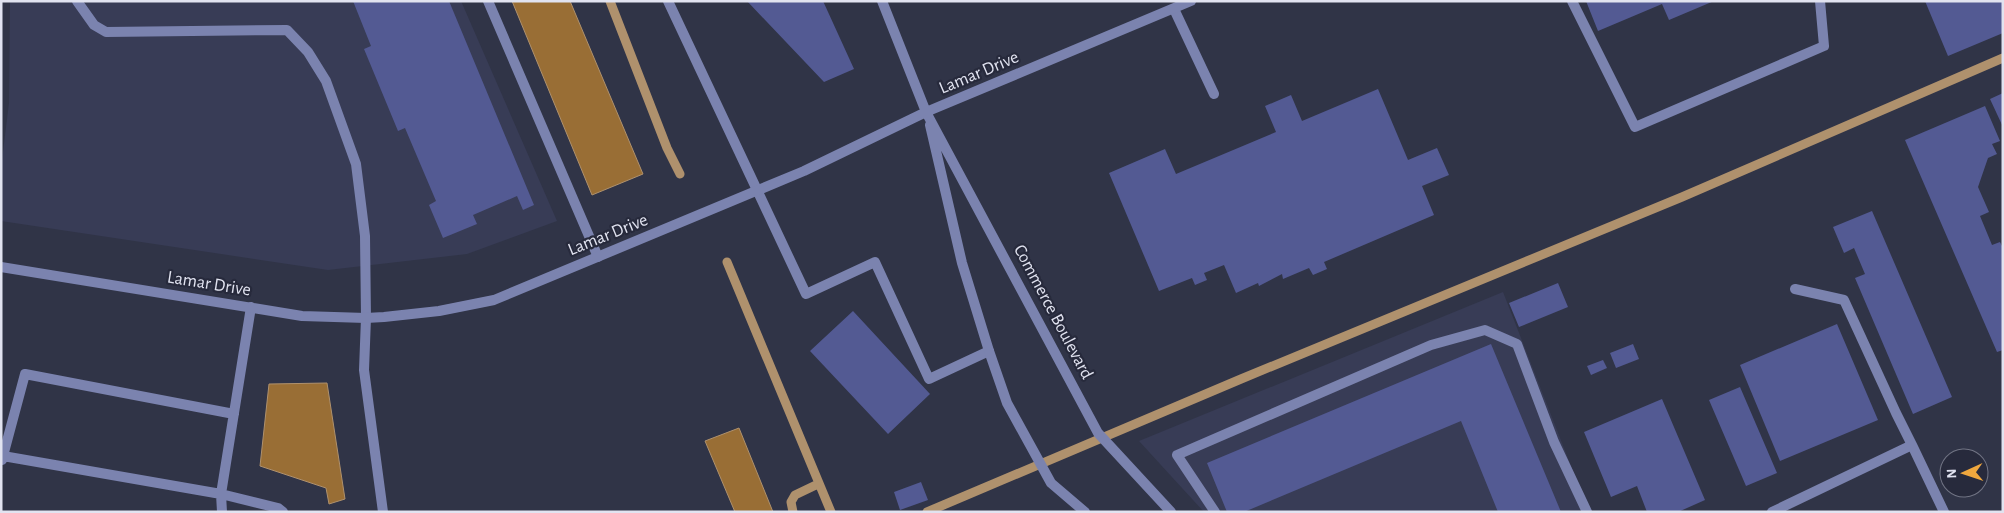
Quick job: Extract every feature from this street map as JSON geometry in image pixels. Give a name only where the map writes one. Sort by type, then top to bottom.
[{"type":"street","points":[[77,1],[94,26],[106,32],[287,30],[308,52],[326,81],[356,164],[365,236],[366,318],[364,370],[383,512]]},
{"type":"street","points":[[488,1],[598,257]]},
{"type":"street","points":[[668,1],[806,294],[874,262],[929,379],[989,351]]},
{"type":"street","name":"Commerce Boulevard","points":[[882,1],[926,112],[1098,433],[1172,512]]},
{"type":"street","name":"Lamar Drive","points":[[1,267],[302,316],[366,318],[439,311],[494,300],[804,171],[926,112],[1191,1]]},
{"type":"street","points":[[1572,1],[1635,128],[1824,46],[1820,1]]},
{"type":"street","points":[[1174,9],[1214,94]]},
{"type":"street","name":"Commerce Boulevard","points":[[926,112],[962,263],[1007,402],[1051,483],[1085,512]]},
{"type":"street","points":[[1795,289],[1844,300],[1896,414],[1944,512]]},
{"type":"street","points":[[222,512],[221,494],[250,307]]},
{"type":"street","points":[[1215,512],[1177,455],[1431,345],[1485,330],[1517,344],[1554,442],[1587,512]]},
{"type":"street","points":[[234,414],[26,374],[2,458],[221,494],[278,508],[283,512]]},
{"type":"street","points":[[1773,512],[1912,445]]},
{"type":"shaded area","points":[[10,1],[461,1],[557,221],[467,254],[328,270],[1,221],[1,168],[9,103]]},
{"type":"shaded area","points":[[512,1],[570,1],[643,174],[592,195]]},
{"type":"shaded area","points":[[1503,292],[1589,512],[1204,512],[1139,441]]},
{"type":"shaded area","points":[[327,383],[345,499],[329,504],[326,488],[260,466],[269,384]]},
{"type":"shaded area","points":[[739,428],[773,512],[735,512],[705,441]]},
{"type":"building","points":[[353,1],[449,1],[534,205],[523,210],[517,196],[473,215],[477,224],[443,238],[429,205],[436,201],[405,128],[398,131],[364,49],[371,46]]},
{"type":"building","points":[[747,1],[823,1],[854,69],[824,82]]},
{"type":"building","points":[[1586,1],[1714,1],[1669,20],[1662,4],[1598,31]]},
{"type":"building","points":[[1925,1],[2003,1],[2003,33],[1948,56]]},
{"type":"building","points":[[1378,89],[1408,160],[1437,148],[1449,175],[1422,186],[1434,215],[1324,262],[1327,269],[1313,275],[1309,268],[1283,279],[1282,274],[1259,286],[1258,283],[1236,293],[1224,265],[1204,273],[1207,280],[1195,285],[1192,278],[1159,291],[1109,173],[1165,149],[1176,174],[1276,132],[1265,106],[1291,95],[1302,121]]},
{"type":"building","points":[[2003,93],[2003,127],[1990,99]]},
{"type":"building","points":[[1985,106],[2000,141],[1992,144],[1997,154],[1988,158],[1978,187],[1989,212],[1980,216],[1992,245],[2000,242],[2003,248],[2003,350],[1997,352],[1905,140]]},
{"type":"building","points":[[1872,211],[1952,397],[1913,414],[1855,278],[1865,274],[1854,248],[1844,253],[1833,227]]},
{"type":"building","points":[[1558,283],[1568,307],[1519,327],[1509,303]]},
{"type":"building","points":[[853,311],[930,394],[888,434],[810,351]]},
{"type":"building","points":[[1837,324],[1878,420],[1780,461],[1740,365]]},
{"type":"building","points":[[1491,344],[1561,512],[1498,512],[1461,421],[1244,512],[1227,512],[1207,463]]},
{"type":"building","points":[[1633,344],[1639,359],[1616,368],[1610,353]]},
{"type":"building","points":[[1603,360],[1607,368],[1591,375],[1587,366]]},
{"type":"building","points":[[1740,387],[1777,473],[1746,486],[1709,400]]},
{"type":"building","points":[[1662,399],[1705,500],[1678,512],[1647,512],[1637,486],[1611,497],[1584,432]]},
{"type":"building","points":[[921,482],[928,500],[900,510],[894,492]]},
{"type":"waterway","points":[[610,1],[667,148],[680,174]]},
{"type":"waterway","points":[[927,512],[1241,379],[1682,197],[2003,58]]},
{"type":"waterway","points":[[727,262],[831,512]]},
{"type":"waterway","points":[[793,512],[791,502],[795,495],[818,484]]}]
